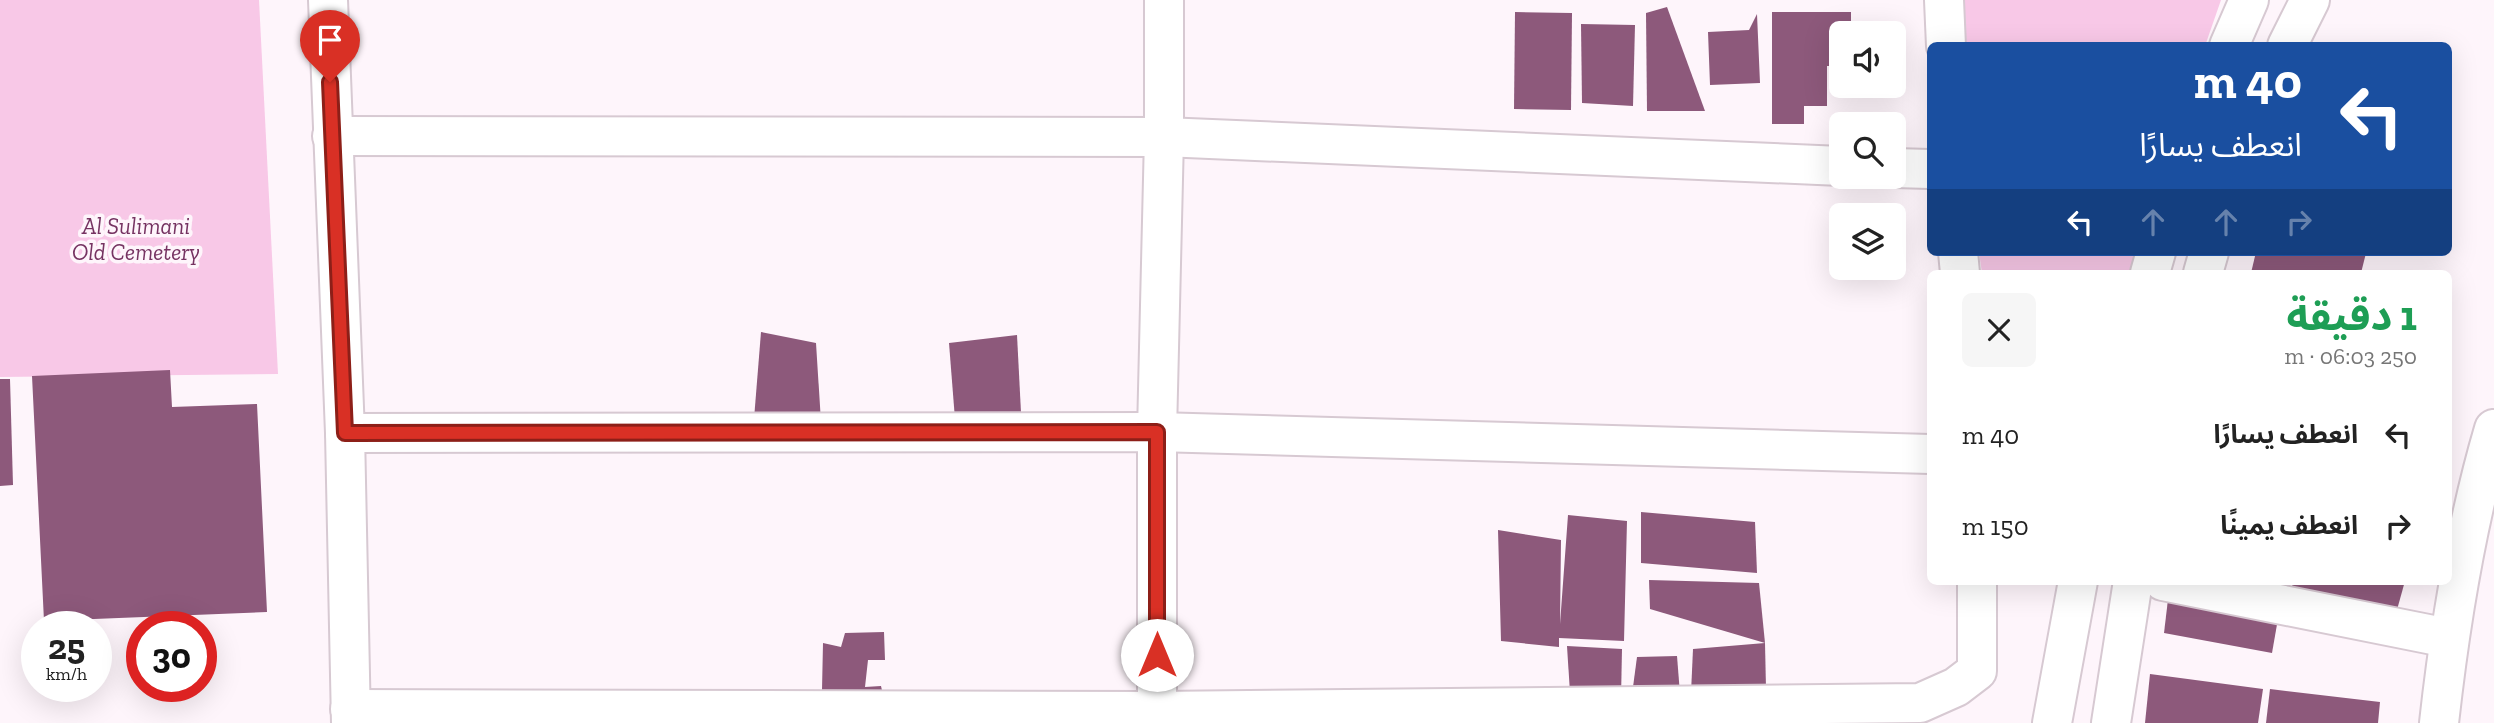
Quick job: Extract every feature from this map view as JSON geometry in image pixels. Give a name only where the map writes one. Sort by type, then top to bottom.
[{"type":"street","points":[[328,0],[345,433],[351,716],[1157,717],[1920,703],[1956,687],[1977,671],[1977,585]]},
{"type":"street","points":[[1157,717],[1157,432],[1164,137],[1164,0]]},
{"type":"street","points":[[1944,0],[1946,42]]},
{"type":"street","points":[[2231,42],[2249,0]]},
{"type":"street","points":[[2289,42],[2310,0]]},
{"type":"street","points":[[332,136],[1164,137],[1829,165]]},
{"type":"street","points":[[1906,168],[1927,169]]},
{"type":"street","points":[[2439,723],[2448,638],[2484,464],[2494,429]]},
{"type":"street","points":[[345,433],[1157,432],[1927,454]]},
{"type":"street","points":[[2053,723],[2077,585]]},
{"type":"street","points":[[2112,723],[2132,585]]},
{"type":"street","points":[[2182,585],[2448,638]]},
{"type":"green space","name":"Al Sulimani Old Cemetery","points":[[0,0],[259,0],[278,374],[0,377]]},
{"type":"green space","points":[[1963,0],[2221,0],[2206,42],[1966,42]]},
{"type":"green space","points":[[1980,256],[2136,256],[2132,270],[1982,270]]},
{"type":"building","points":[[1667,7],[1705,111],[1647,111],[1646,13]]},
{"type":"building","points":[[1515,12],[1572,13],[1571,110],[1514,109]]},
{"type":"building","points":[[1772,12],[1851,12],[1851,21],[1829,21],[1827,106],[1804,106],[1804,124],[1772,124]]},
{"type":"building","points":[[1757,14],[1760,83],[1710,85],[1708,32],[1749,30]]},
{"type":"building","points":[[1581,24],[1635,25],[1633,106],[1582,103]]},
{"type":"building","points":[[2255,256],[2365,256],[2362,270],[2252,270]]},
{"type":"building","points":[[761,332],[816,343],[821,422],[754,419]]},
{"type":"building","points":[[1017,335],[1022,432],[956,432],[949,343]]},
{"type":"building","points":[[170,370],[172,407],[257,404],[267,612],[217,614],[217,611],[126,611],[126,618],[112,618],[112,611],[44,611],[32,376]]},
{"type":"building","points":[[0,379],[10,379],[13,485],[0,486]]},
{"type":"building","points":[[1641,512],[1755,522],[1757,573],[1641,563]]},
{"type":"building","points":[[1568,515],[1627,521],[1624,641],[1559,638],[1559,647],[1501,641],[1498,530],[1561,540],[1560,624]]},
{"type":"building","points":[[1649,580],[1759,583],[1765,643],[1650,609]]},
{"type":"building","points":[[2292,585],[2404,585],[2395,617],[2291,593]]},
{"type":"building","points":[[2169,591],[2279,613],[2272,653],[2164,633]]},
{"type":"building","points":[[884,632],[885,660],[868,660],[865,687],[881,686],[884,699],[822,690],[823,643],[841,647],[845,633]]},
{"type":"building","points":[[1765,643],[1766,689],[1691,693],[1693,649]]},
{"type":"building","points":[[1567,646],[1622,649],[1621,698],[1570,693]]},
{"type":"building","points":[[1677,656],[1680,694],[1633,687],[1637,657]]},
{"type":"building","points":[[2150,674],[2263,689],[2258,723],[2145,723]]},
{"type":"building","points":[[2270,689],[2380,702],[2378,723],[2266,723]]},
{"type":"route","points":[[330,82],[345,433],[1157,432],[1157,655]]}]
